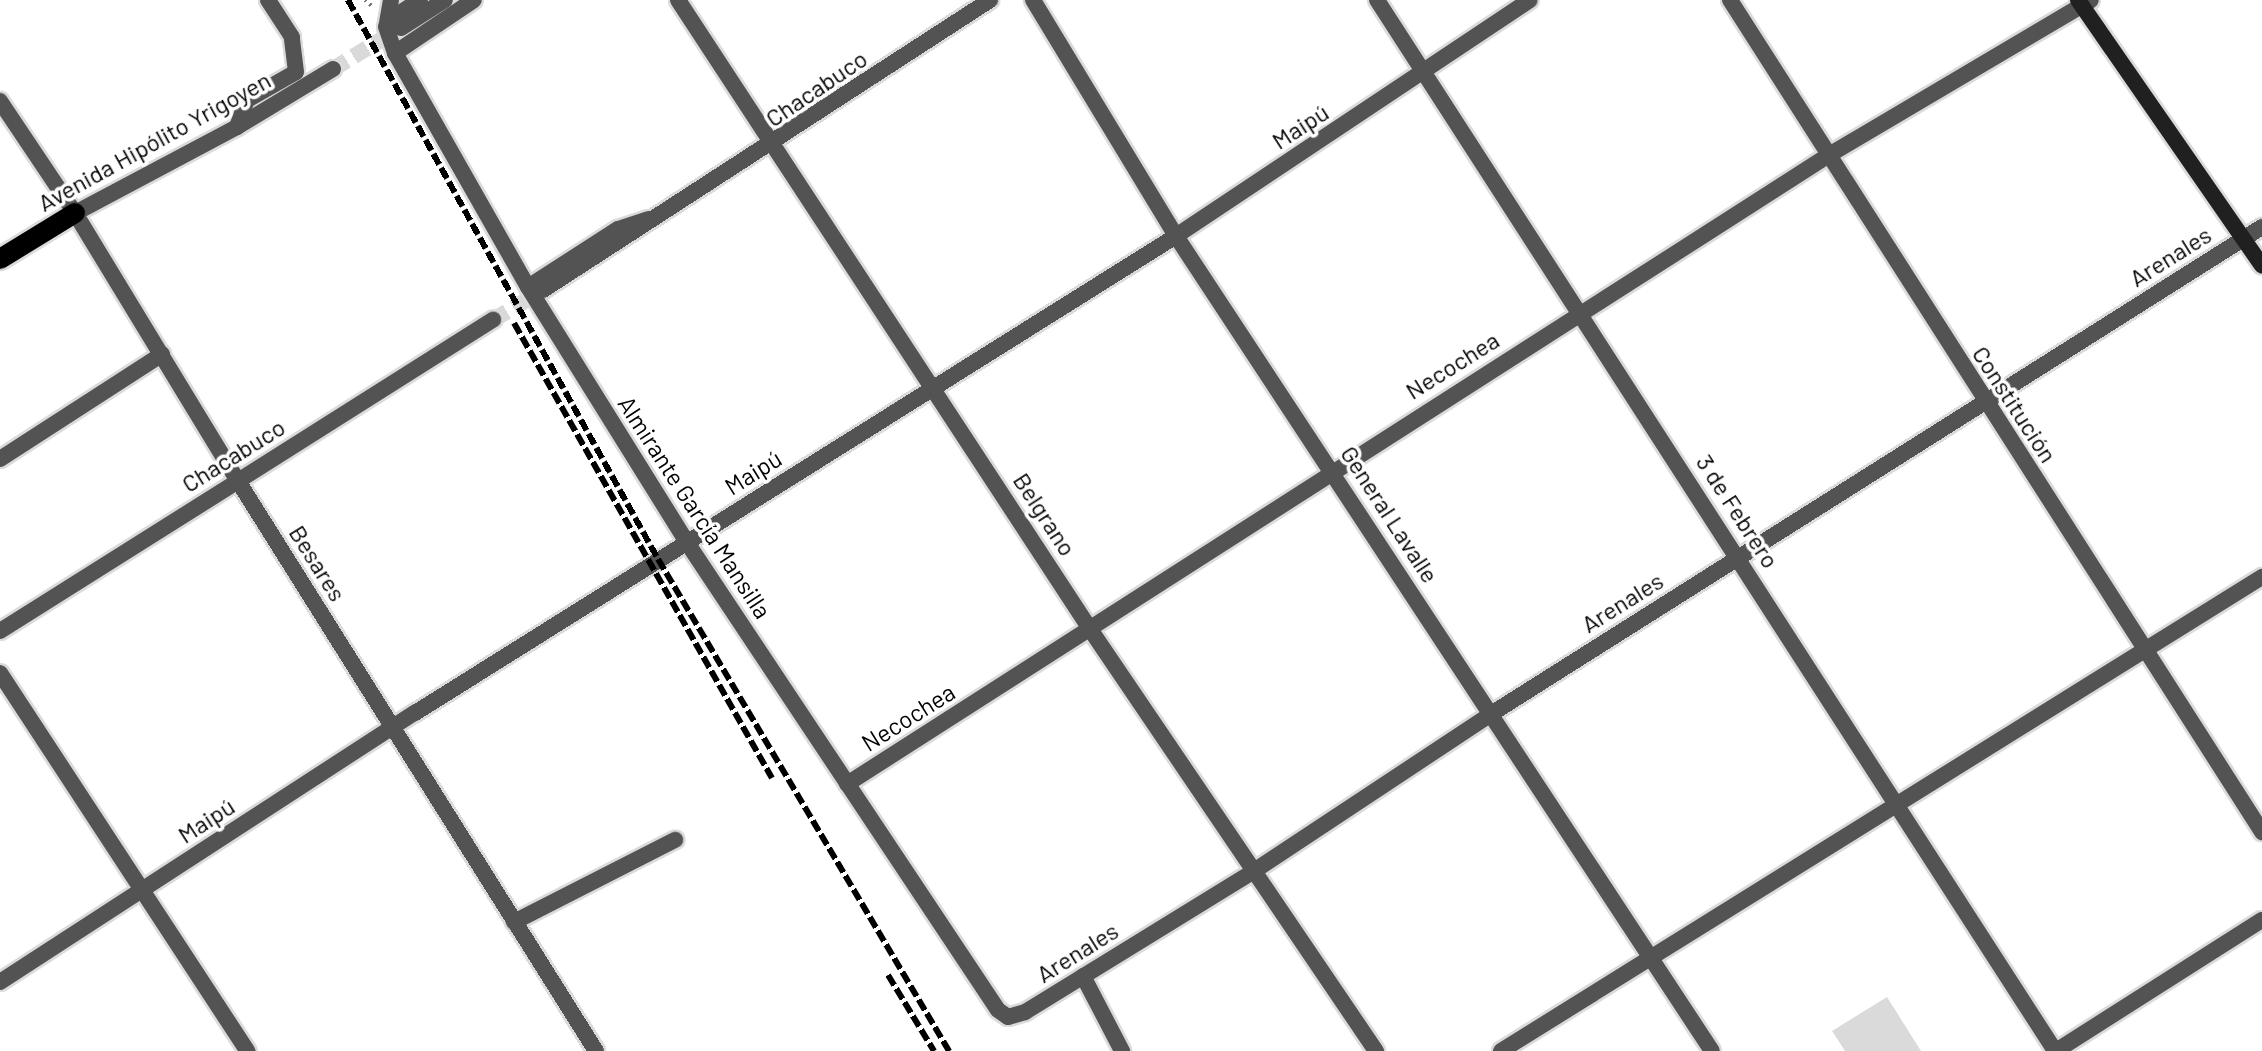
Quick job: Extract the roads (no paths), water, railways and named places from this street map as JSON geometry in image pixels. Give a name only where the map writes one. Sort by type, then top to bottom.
[{"type":"main road","points":[[2083,2],[2262,266]]},
{"type":"main road","name":"Avenida Hipólito Yrigoyen","points":[[0,259],[75,213]]},
{"type":"street","name":"Almirante García Mansilla","points":[[391,0],[395,53],[686,541],[998,1010],[1008,1017]]},
{"type":"street","points":[[395,24],[420,0]]},
{"type":"street","points":[[395,24],[445,0]]},
{"type":"street","points":[[395,53],[474,0]]},
{"type":"street","name":"Belgrano","points":[[678,0],[1090,629],[1257,869],[1376,1051]]},
{"type":"street","name":"Chacabuco","points":[[536,288],[773,145],[990,0]]},
{"type":"street","name":"General Lavalle","points":[[1033,0],[1176,236],[1333,469],[1712,1051]]},
{"type":"street","name":"3 de Febrero","points":[[1377,0],[1578,314],[1740,556],[1896,807],[2055,1051]]},
{"type":"street","name":"Maipú","points":[[0,982],[686,541],[1176,236],[1530,0]]},
{"type":"street","name":"Constitución","points":[[1730,0],[2262,832]]},
{"type":"street","points":[[237,127],[247,100],[296,72],[292,37],[275,2]]},
{"type":"street","name":"Necochea","points":[[847,784],[1333,469],[1829,155],[2083,2]]},
{"type":"street","name":"Avenida Hipólito Yrigoyen","points":[[75,213],[237,127],[333,69]]},
{"type":"street","name":"Besares","points":[[0,101],[75,213],[238,481],[596,1051]]},
{"type":"street","name":"Arenales","points":[[1008,1017],[1083,976],[1257,869],[1491,714],[2262,227]]},
{"type":"street","name":"Chacabuco","points":[[0,631],[493,320]]},
{"type":"street","points":[[0,459],[162,354]]},
{"type":"street","points":[[1501,1051],[2262,577]]},
{"type":"street","points":[[0,673],[247,1051]]},
{"type":"street","points":[[514,922],[675,840]]},
{"type":"street","points":[[2055,1051],[2262,920]]},
{"type":"street","points":[[1083,976],[1122,1051]]},
{"type":"tunnel","points":[[333,69],[400,28]]},
{"type":"tunnel","points":[[493,320],[543,290]]},
{"type":"railway","points":[[348,0],[658,559],[949,1051]]},
{"type":"railway","points":[[514,323],[772,778]]},
{"type":"railway","points":[[888,975],[934,1051]]}]
